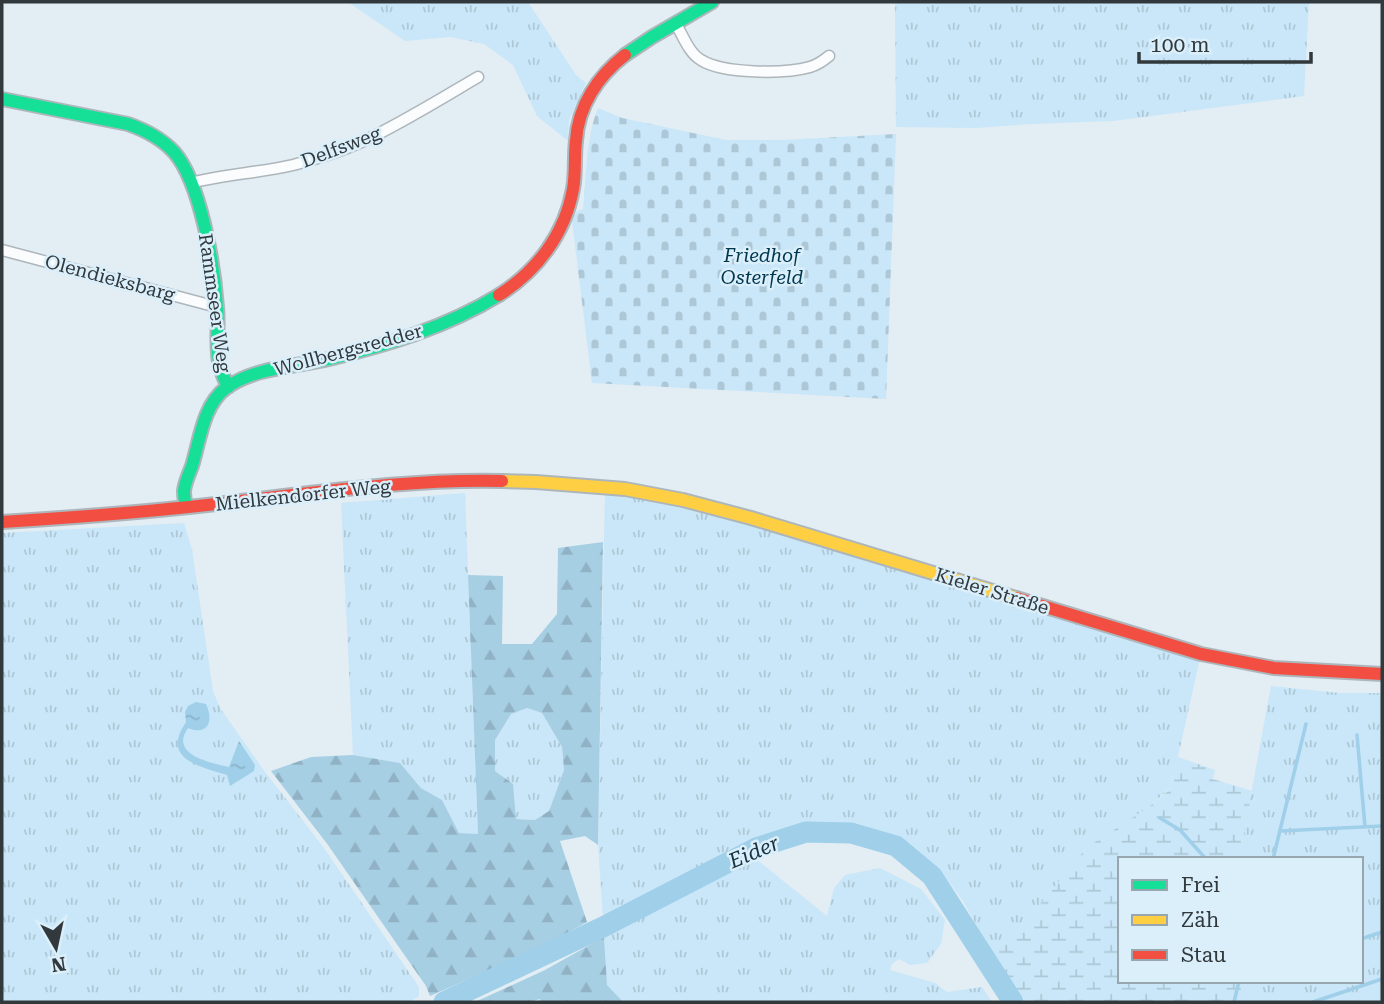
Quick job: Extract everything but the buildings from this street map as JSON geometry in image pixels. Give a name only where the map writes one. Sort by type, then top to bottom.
[{"type":"street","name":"Wollbergsredder","points":[[228,387],[252,377],[397,340],[469,312],[519,282],[540,260],[569,204],[574,186],[580,117],[601,77],[636,47],[712,2]]},
{"type":"street","points":[[676,24],[692,52],[700,60],[744,72],[808,68],[829,56]]},
{"type":"street","name":"Delfsweg","points":[[191,183],[213,177],[285,167],[337,152],[373,137],[478,78]]},
{"type":"street","name":"Rammseer Weg","points":[[2,99],[141,128],[158,138],[183,164],[204,225],[217,307],[219,362],[228,387],[213,403],[204,427],[184,492],[186,507]]},
{"type":"street","name":"Olendieksbarg","points":[[2,250],[217,307]]},
{"type":"street","name":"Mielkendorfer Weg","points":[[2,522],[465,480],[605,488]]},
{"type":"street","name":"Kieler Straße","points":[[605,488],[683,499],[1201,654],[1274,668],[1382,674]]},
{"type":"green space","points":[[348,2],[528,2],[576,75],[586,83],[569,120],[568,141],[537,116],[513,65],[484,44],[450,37],[405,41]]},
{"type":"green space","points":[[895,2],[1309,2],[1304,96],[1113,121],[976,128],[896,127]]},
{"type":"green space","name":"Friedhof Osterfeld","points":[[598,108],[622,118],[726,140],[896,134],[886,399],[592,383],[572,221],[576,212],[583,209],[589,145]]},
{"type":"green space","points":[[605,488],[683,500],[1201,654],[1168,790],[1146,809],[1087,847],[1010,941],[990,950],[963,901],[927,859],[899,841],[858,826],[806,824],[754,843],[603,918],[598,845]]},
{"type":"green space","points":[[465,493],[478,834],[459,833],[442,800],[421,788],[400,763],[353,755],[341,503]]},
{"type":"green space","points":[[184,523],[192,550],[213,691],[220,708],[324,848],[419,987],[419,996],[409,1002],[2,1002],[2,533]]},
{"type":"green space","points":[[603,542],[598,845],[585,836],[560,841],[587,922],[541,947],[430,996],[426,986],[328,845],[271,771],[311,757],[353,755],[400,763],[421,788],[442,800],[459,833],[478,834],[468,575],[503,576],[502,644],[532,644],[557,614],[558,548]],"holes":[[[527,708],[542,713],[562,747],[564,770],[549,811],[535,820],[516,819],[513,784],[495,771],[495,740],[511,714]]]},
{"type":"green space","points":[[1271,686],[1340,693],[1382,693],[1382,1002],[1238,1002],[1245,983],[1363,983],[1363,857],[1239,857]]},
{"type":"green space","points":[[527,708],[542,713],[562,747],[564,770],[549,811],[535,820],[516,819],[513,784],[495,771],[495,740],[511,714]]},
{"type":"green space","points":[[1178,757],[1215,770],[1213,779],[1252,791],[1239,857],[1118,857],[1118,983],[1245,983],[1238,1002],[1026,1002],[990,950],[1010,941],[1087,847],[1146,809],[1168,791]]},
{"type":"green space","points":[[756,859],[827,916],[834,888],[845,875],[880,868],[921,889],[945,920],[941,944],[927,963],[910,965],[899,959],[892,964],[890,970],[935,983],[947,992],[982,987],[992,1002],[623,1002],[607,986],[604,937]]},
{"type":"green space","points":[[604,937],[607,985],[623,1002],[541,1002],[540,999],[529,1002],[475,1002],[545,970]]},
{"type":"water","points":[[196,702],[206,704],[209,723],[204,729],[188,728],[184,745],[188,751],[203,760],[229,767],[239,741],[255,765],[254,771],[230,786],[227,775],[195,764],[180,753],[179,735],[186,722],[185,712],[188,706]]},
{"type":"waterway","points":[[1273,857],[1306,724]]},
{"type":"waterway","points":[[1357,735],[1365,827]]},
{"type":"waterway","points":[[1160,818],[1180,830],[1204,857]]},
{"type":"waterway","points":[[1280,831],[1382,826]]},
{"type":"waterway","name":"Eider","points":[[444,1002],[603,927],[756,848],[806,832],[851,833],[896,846],[932,876],[1013,1002]]},
{"type":"waterway","points":[[1363,938],[1382,932]]},
{"type":"waterway","points":[[1313,1002],[1382,979]]},
{"type":"waterway","points":[[1234,1002],[1239,983]]},
{"type":"traffic: fast","points":[[625,55],[712,2]]},
{"type":"traffic: fast","points":[[2,99],[128,124],[153,135],[174,152],[192,184],[199,204],[215,290],[219,360],[228,387]]},
{"type":"traffic: fast","points":[[186,507],[184,495],[187,478],[203,424],[212,404],[226,388],[262,372],[329,359],[416,334],[459,317],[499,295]]},
{"type":"traffic: slow","points":[[502,481],[625,489],[683,500],[1016,598]]},
{"type":"traffic: jam","points":[[499,295],[537,263],[556,236],[573,189],[576,141],[585,104],[606,72],[625,55]]},
{"type":"traffic: jam","points":[[2,522],[152,511],[404,484],[502,481]]},
{"type":"traffic: jam","points":[[1016,598],[1201,654],[1274,668],[1382,674]]}]
